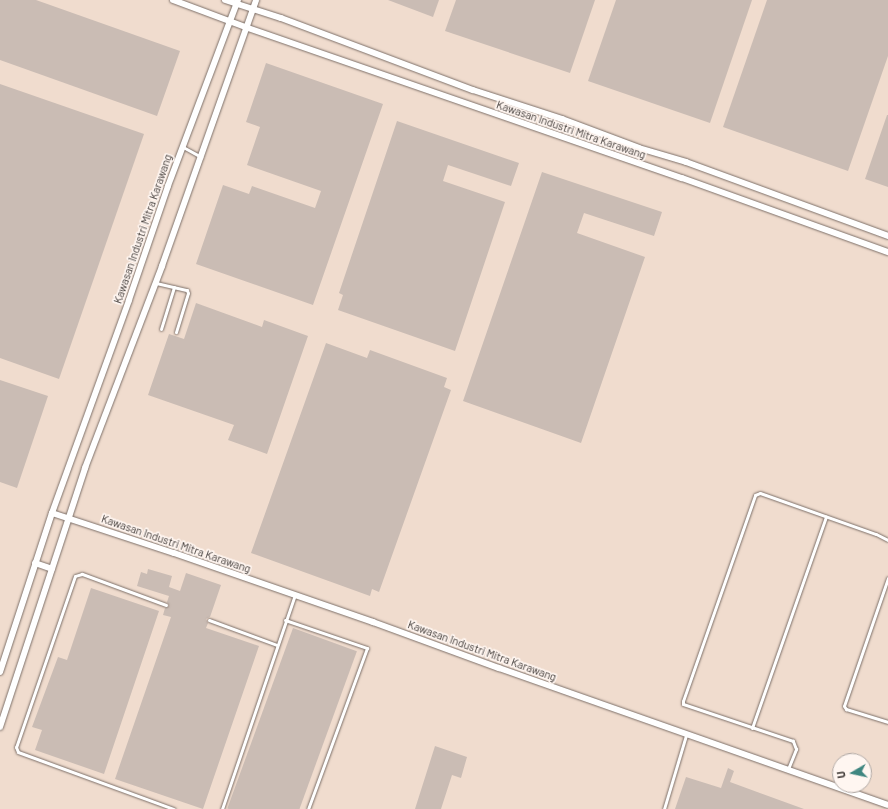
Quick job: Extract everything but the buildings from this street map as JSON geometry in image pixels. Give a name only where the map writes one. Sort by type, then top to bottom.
[{"type":"street","name":"Kawasan Industri Mitra Karawang","points":[[173,0],[248,28],[682,178],[888,252]]},
{"type":"street","name":"Kawasan Industri Mitra Karawang","points":[[225,0],[237,2],[473,90],[562,119],[639,148],[686,162],[888,236]]},
{"type":"street","points":[[0,726],[85,468],[156,282],[248,28],[256,0]]},
{"type":"street","name":"Kawasan Industri Mitra Karawang","points":[[0,672],[52,513],[183,147],[237,2]]},
{"type":"street","name":"Kawasan Industri Mitra Karawang","points":[[52,513],[295,595],[888,805]]},
{"type":"street","points":[[35,563],[52,569]]},
{"type":"lane","points":[[183,147],[201,157]]},
{"type":"lane","points":[[156,282],[187,290],[188,292],[176,332]]},
{"type":"lane","points":[[161,329],[174,287]]},
{"type":"lane","points":[[788,770],[796,750],[793,741],[686,706],[683,701],[755,495],[760,493],[876,534],[888,540]]},
{"type":"lane","points":[[752,728],[826,517]]},
{"type":"lane","points":[[166,605],[82,574],[75,576],[16,747],[18,752],[174,809]]},
{"type":"lane","points":[[888,578],[844,706],[846,709],[888,722]]},
{"type":"lane","points":[[222,809],[285,620],[295,595]]},
{"type":"lane","points":[[209,620],[277,644]]},
{"type":"lane","points":[[285,620],[367,648],[308,809]]},
{"type":"lane","points":[[664,809],[686,734]]},
{"type":"shaded area","points":[[0,0],[888,0],[888,809],[0,809]]}]
